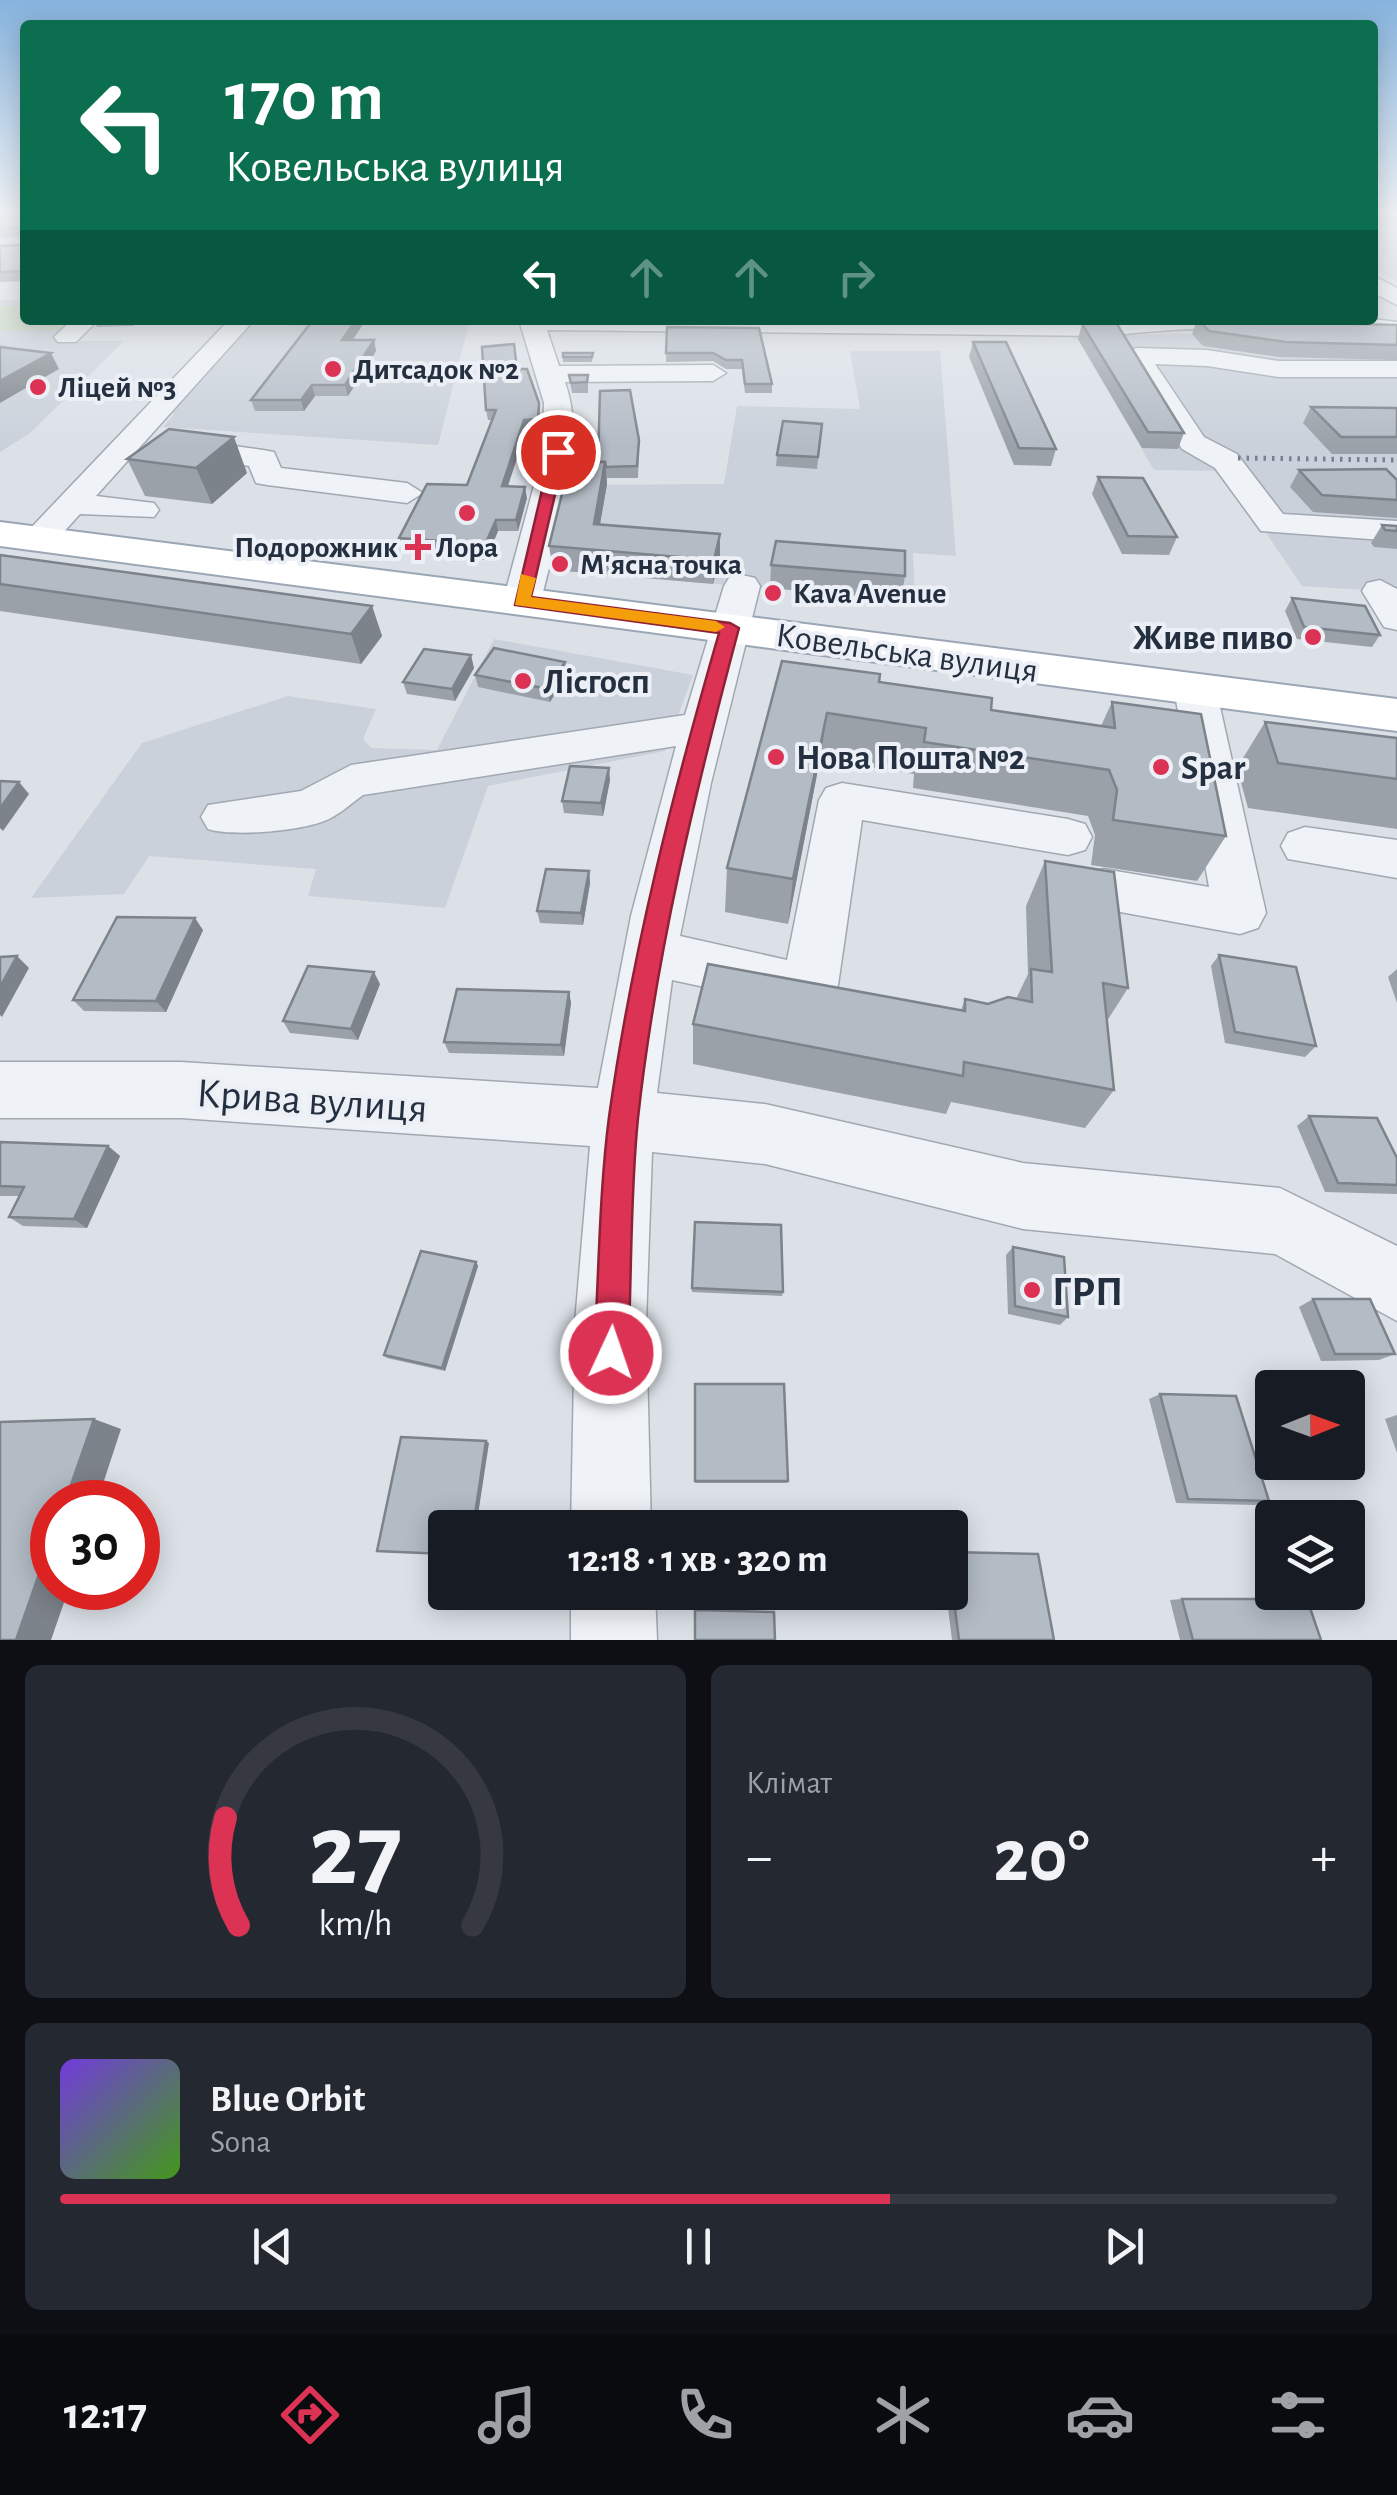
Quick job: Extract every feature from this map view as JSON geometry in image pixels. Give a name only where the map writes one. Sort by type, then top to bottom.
[{"type":"main road","name":"Ковельська вулиця","points":[[19,537],[522,601],[736,607],[1195,690],[1397,715]]},
{"type":"street","points":[[19,537],[73,504],[238,325]]},
{"type":"street","points":[[522,601],[558,452],[558,403],[533,325]]},
{"type":"street","points":[[779,325],[1108,329],[1139,325]]},
{"type":"street","points":[[1336,325],[1397,328]]},
{"type":"street","points":[[1397,369],[1279,369],[1207,358],[1136,356],[1193,444],[1226,461],[1273,524],[1397,530]]},
{"type":"street","points":[[549,374],[713,373]]},
{"type":"street","points":[[129,446],[165,446],[263,459],[268,476],[407,493]]},
{"type":"street","points":[[73,504],[142,510]]},
{"type":"street","points":[[612,1510],[609,1392],[624,1120],[650,953],[702,728],[736,607]]},
{"type":"street","points":[[1104,889],[1240,913],[1195,690]]},
{"type":"street","points":[[225,816],[312,807],[351,781],[702,728]]},
{"type":"street","points":[[810,986],[842,800],[1068,837]]},
{"type":"street","points":[[1306,846],[1397,858]]},
{"type":"street","points":[[650,953],[863,996]]},
{"type":"street","name":"Крива вулиця","points":[[0,1090],[181,1090],[624,1120],[765,1134],[1023,1196],[1280,1221],[1350,1254],[1397,1286]]},
{"type":"street","points":[[613,1610],[614,1640]]},
{"type":"shaded area","name":"Ліцей №3","points":[[0,300],[20,300],[20,325],[79,325],[76,341],[124,341],[30,433],[0,452]]},
{"type":"shaded area","name":"Дитсадок №2","points":[[469,325],[438,445],[163,427],[174,414],[171,411],[247,326]]},
{"type":"shaded area","points":[[1397,332],[1397,592],[1302,586],[1224,471],[1154,470],[1075,335]]},
{"type":"shaded area","points":[[850,351],[940,351],[956,556],[913,553],[915,601],[540,569],[561,485],[724,484],[737,406],[860,409]]},
{"type":"shaded area","points":[[494,639],[693,675],[665,751],[488,786],[445,908],[308,896],[316,869],[149,856],[124,894],[31,898],[142,743],[288,696],[376,709],[363,739],[371,748],[437,750]]},
{"type":"green space","points":[[0,306],[20,306],[20,325],[65,325],[59,330],[0,331]]},
{"type":"building","points":[[309,325],[352,325],[342,340],[374,340],[345,385],[312,385],[301,400],[251,400]]},
{"type":"building","points":[[1083,325],[1118,325],[1184,433],[1148,432]]},
{"type":"building","points":[[1203,325],[1397,325],[1397,345],[1286,342],[1209,331]]},
{"type":"building","points":[[667,327],[759,328],[772,384],[745,384],[742,360],[726,360],[713,353],[666,353]]},
{"type":"building","points":[[973,342],[1006,342],[1056,449],[1019,448]]},
{"type":"building","points":[[514,344],[517,369],[527,369],[539,403],[538,419],[524,420],[502,486],[525,487],[516,520],[496,520],[483,549],[399,538],[427,484],[467,485],[496,410],[486,410],[482,347]]},
{"type":"building","points":[[0,347],[51,353],[0,381]]},
{"type":"building","points":[[563,353],[593,353],[592,357],[563,357]]},
{"type":"building","points":[[569,375],[588,375],[587,382],[571,383]]},
{"type":"building","points":[[630,390],[639,440],[637,466],[606,467],[605,462],[598,462],[600,391]]},
{"type":"building","points":[[1311,407],[1397,408],[1397,437],[1341,437]]},
{"type":"building","points":[[783,421],[822,424],[818,457],[777,455]]},
{"type":"building","points":[[169,429],[234,437],[196,468],[127,459]]},
{"type":"building","points":[[570,462],[605,462],[594,524],[720,534],[714,560],[549,546]]},
{"type":"building","points":[[1386,469],[1397,480],[1397,500],[1322,495],[1299,470]]},
{"type":"building","points":[[1098,477],[1143,478],[1177,537],[1128,536]]},
{"type":"building","points":[[1382,525],[1397,526],[1397,531],[1385,530]]},
{"type":"building","points":[[776,541],[905,551],[905,576],[771,565]]},
{"type":"building","points":[[0,555],[372,606],[351,634],[0,584]]},
{"type":"building","points":[[1292,598],[1365,606],[1380,635],[1304,627]]},
{"type":"building","points":[[494,648],[565,662],[548,689],[475,675]]},
{"type":"building","points":[[424,649],[471,655],[452,689],[403,682]]},
{"type":"building","points":[[782,661],[880,674],[879,682],[992,698],[991,710],[1115,728],[1112,702],[1201,714],[1226,836],[1113,820],[1117,790],[1109,770],[924,742],[926,728],[827,713],[793,879],[727,868]]},
{"type":"building","points":[[1265,722],[1397,738],[1397,779],[1278,763]]},
{"type":"building","points":[[570,766],[609,768],[601,803],[562,801]]},
{"type":"building","points":[[0,781],[19,782],[0,808]]},
{"type":"building","points":[[1045,861],[1114,872],[1128,988],[1103,983],[1114,1090],[964,1062],[963,1076],[693,1024],[708,964],[965,1011],[965,999],[988,1004],[1008,997],[1032,1002],[1031,969],[1052,972]]},
{"type":"building","points":[[546,869],[589,871],[581,913],[537,911]]},
{"type":"building","points":[[117,917],[195,918],[156,1001],[73,1000]]},
{"type":"building","points":[[1219,955],[1296,967],[1316,1046],[1235,1032]]},
{"type":"building","points":[[17,956],[0,987],[0,957]]},
{"type":"building","points":[[308,966],[374,972],[351,1029],[283,1021]]},
{"type":"building","points":[[457,989],[569,992],[561,1045],[444,1042]]},
{"type":"building","points":[[1309,1116],[1377,1118],[1397,1158],[1397,1185],[1338,1183]]},
{"type":"building","points":[[0,1142],[108,1146],[74,1219],[9,1217],[24,1187],[0,1186]]},
{"type":"building","points":[[695,1222],[781,1225],[783,1292],[692,1288]]},
{"type":"building","name":"ГРП","points":[[1013,1247],[1064,1257],[1068,1317],[1015,1306]]},
{"type":"building","points":[[421,1251],[476,1262],[442,1368],[384,1355]]},
{"type":"building","points":[[1313,1299],[1370,1299],[1395,1354],[1335,1354]]},
{"type":"building","points":[[695,1384],[784,1384],[788,1481],[695,1481]]},
{"type":"building","points":[[1160,1394],[1236,1396],[1255,1456],[1255,1480],[1262,1480],[1269,1500],[1188,1499]]},
{"type":"building","points":[[94,1419],[73,1480],[30,1480],[30,1600],[16,1640],[0,1640],[0,1422]]},
{"type":"building","points":[[401,1437],[486,1441],[476,1510],[428,1510],[428,1553],[377,1551]]},
{"type":"building","points":[[968,1552],[1038,1554],[1054,1640],[959,1640],[955,1610],[968,1610]]},
{"type":"building","points":[[1182,1599],[1255,1599],[1255,1610],[1311,1610],[1321,1640],[1193,1640]]},
{"type":"building","points":[[695,1610],[774,1612],[775,1640],[695,1640]]},
{"type":"railway","points":[[1238,458],[1397,460]]},
{"type":"slow traffic","points":[[527,578],[522,601],[716,627]]},
{"type":"place","name":"Дитсадок №2","points":[[333,369]]},
{"type":"place","name":"Ліцей №3","points":[[38,387]]},
{"type":"place","name":"Лора","points":[[467,513]]},
{"type":"place","name":"Подорожник","points":[[418,547]]},
{"type":"place","name":"М'ясна точка","points":[[560,564]]},
{"type":"place","name":"Kava Avenue","points":[[773,593]]},
{"type":"place","name":"Живе пиво","points":[[1313,637]]},
{"type":"place","name":"Лісгосп","points":[[523,681]]},
{"type":"place","name":"Нова Пошта №2","points":[[776,757]]},
{"type":"place","name":"Spar","points":[[1161,767]]},
{"type":"place","name":"ГРП","points":[[1032,1290]]},
{"type":"route","points":[[558,452],[522,601],[730,628],[692,766],[650,953],[624,1120],[611,1353]]}]
